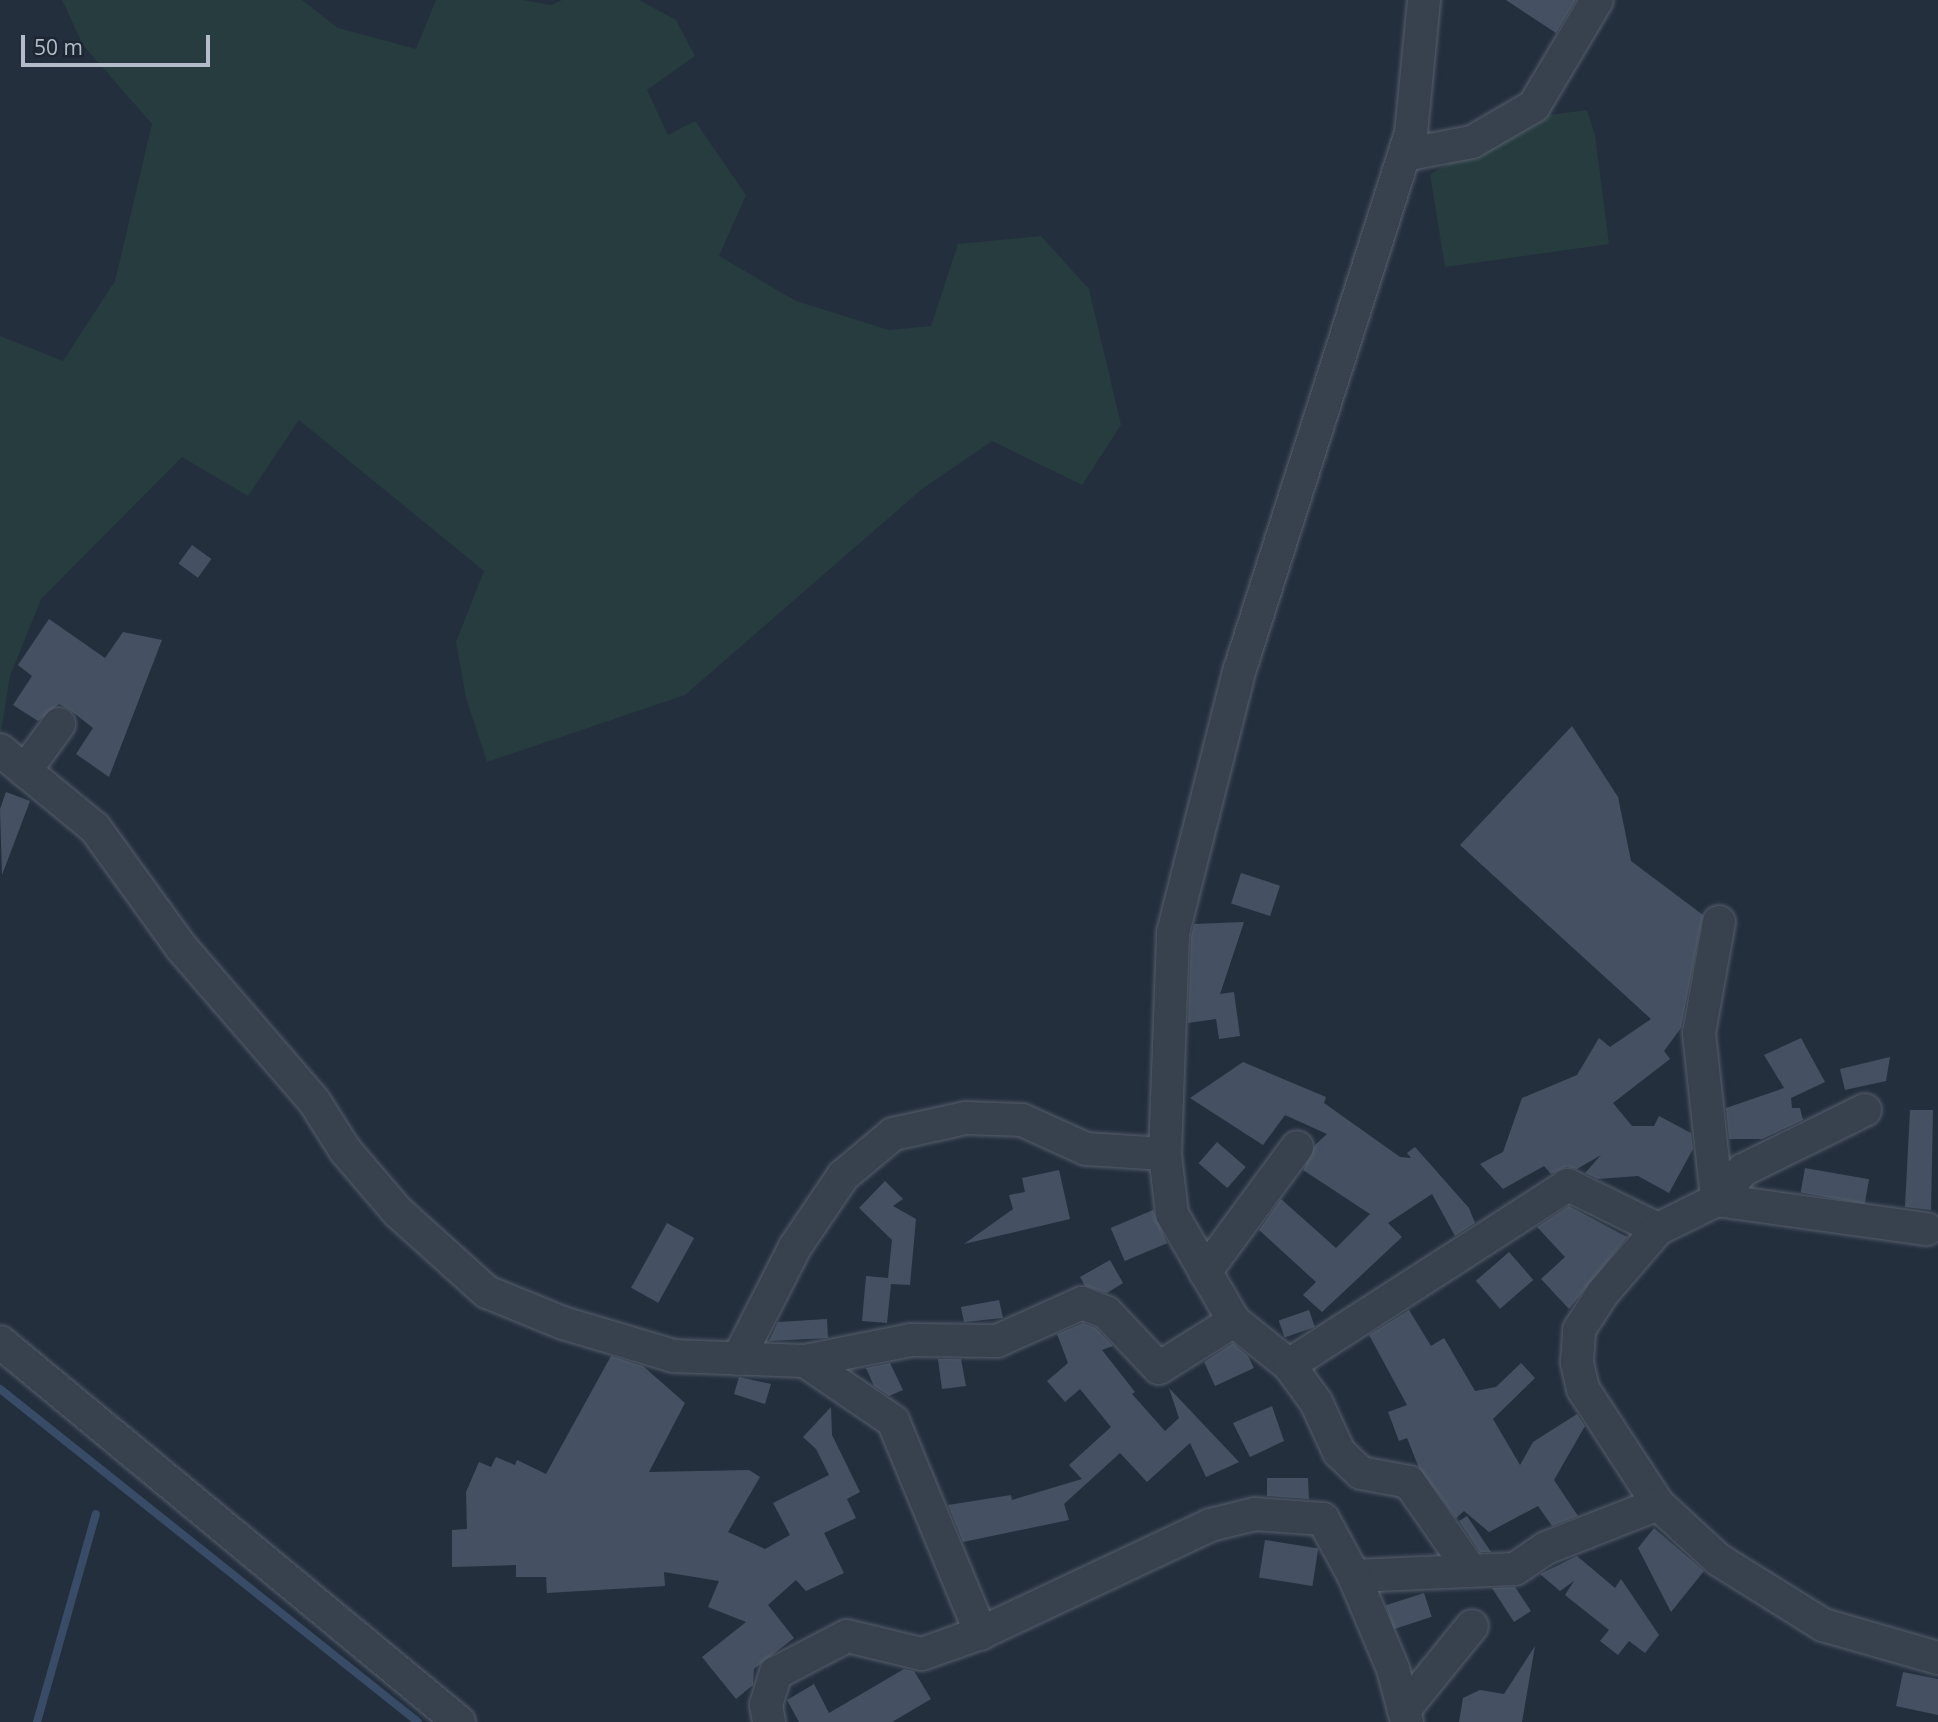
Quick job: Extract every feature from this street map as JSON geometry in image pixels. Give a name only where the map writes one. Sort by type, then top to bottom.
[{"type":"street","points":[[1424,0],[1411,133],[1240,669],[1173,933],[1165,1154],[1172,1214],[1234,1321],[1289,1365],[1316,1402],[1339,1452],[1362,1473],[1409,1482],[1471,1571]]},
{"type":"street","points":[[1404,155],[1472,142],[1534,106],[1597,0]]},
{"type":"street","points":[[26,771],[59,724]]},
{"type":"street","points":[[0,750],[95,828],[181,947],[314,1101],[345,1150],[398,1212],[487,1292],[563,1323],[674,1356],[738,1359],[805,1361],[911,1340],[997,1341],[1082,1303],[1107,1312],[1160,1368],[1234,1321]]},
{"type":"street","points":[[1717,1200],[1699,1034],[1719,922]]},
{"type":"street","points":[[1865,1110],[1743,1170],[1717,1200],[1658,1229],[1602,1294],[1579,1330],[1577,1362],[1583,1389],[1658,1504],[1719,1560],[1823,1625],[1938,1658]]},
{"type":"street","points":[[738,1359],[794,1247],[843,1176],[892,1134],[966,1118],[1022,1120],[1086,1149],[1165,1154]]},
{"type":"street","points":[[1205,1272],[1297,1147]]},
{"type":"street","points":[[1289,1365],[1568,1185],[1658,1229]]},
{"type":"street","points":[[1717,1200],[1927,1228]]},
{"type":"street","points":[[0,1342],[459,1722]]},
{"type":"street","points":[[805,1361],[893,1421],[981,1633]]},
{"type":"street","points":[[1354,1576],[1515,1569],[1546,1549],[1658,1504]]},
{"type":"street","points":[[769,1722],[766,1704],[776,1673],[846,1636],[922,1654],[981,1633],[1210,1525],[1255,1514],[1323,1519],[1354,1576],[1393,1669],[1405,1716]]},
{"type":"street","points":[[1405,1716],[1472,1626]]},
{"type":"green space","points":[[62,0],[302,0],[338,28],[416,49],[436,0],[522,0],[551,5],[562,0],[639,0],[676,20],[695,56],[647,90],[668,135],[695,121],[746,195],[719,256],[796,301],[889,330],[931,326],[958,244],[1041,236],[1089,289],[1121,425],[1082,485],[992,441],[922,489],[685,695],[487,762],[466,698],[456,642],[484,571],[299,420],[248,496],[182,457],[41,599],[10,676],[0,737],[0,336],[63,361],[115,281],[152,124],[83,45]]},
{"type":"green space","points":[[1587,110],[1595,135],[1609,244],[1445,267],[1430,174],[1527,118]]},
{"type":"building","points":[[1506,0],[1576,0],[1556,33]]},
{"type":"building","points":[[192,545],[211,559],[198,578],[178,564]]},
{"type":"building","points":[[49,619],[105,658],[123,632],[162,640],[109,777],[76,754],[93,728],[70,710],[59,704],[38,721],[13,705],[32,676],[18,665]]},
{"type":"building","points":[[1572,726],[1618,797],[1631,861],[1703,915],[1681,1028],[1664,1051],[1670,1059],[1613,1103],[1632,1126],[1654,1126],[1659,1116],[1691,1133],[1693,1149],[1669,1193],[1638,1176],[1598,1179],[1585,1173],[1601,1155],[1577,1169],[1566,1167],[1551,1174],[1544,1166],[1503,1189],[1480,1164],[1503,1152],[1522,1098],[1577,1075],[1599,1038],[1610,1047],[1651,1019],[1460,845]]},
{"type":"building","points":[[6,792],[30,801],[2,875],[0,809]]},
{"type":"building","points":[[1241,873],[1280,886],[1270,916],[1231,903]]},
{"type":"building","points":[[1244,922],[1220,994],[1234,992],[1240,1036],[1219,1039],[1216,1019],[1188,1023],[1191,936],[1194,924]]},
{"type":"building","points":[[1801,1038],[1825,1082],[1791,1098],[1792,1108],[1800,1108],[1803,1120],[1762,1139],[1729,1139],[1726,1108],[1784,1088],[1764,1055]]},
{"type":"building","points":[[1890,1057],[1886,1081],[1845,1090],[1840,1069]]},
{"type":"building","points":[[1243,1062],[1326,1097],[1324,1103],[1400,1157],[1411,1158],[1407,1153],[1415,1147],[1469,1208],[1475,1223],[1455,1236],[1432,1194],[1388,1223],[1402,1237],[1322,1312],[1303,1295],[1316,1282],[1259,1230],[1281,1199],[1336,1248],[1370,1214],[1303,1170],[1315,1145],[1327,1134],[1285,1115],[1263,1145],[1190,1098]]},
{"type":"building","points":[[1910,1110],[1933,1110],[1931,1210],[1905,1207]]},
{"type":"building","points":[[1217,1142],[1246,1167],[1227,1188],[1199,1163]]},
{"type":"building","points":[[1805,1168],[1869,1179],[1865,1204],[1801,1193]]},
{"type":"building","points":[[1059,1170],[1070,1219],[964,1244],[1013,1209],[1009,1195],[1025,1192],[1022,1178]]},
{"type":"building","points":[[885,1181],[903,1199],[893,1206],[916,1219],[910,1285],[891,1284],[887,1323],[862,1321],[866,1276],[888,1278],[892,1240],[859,1208]]},
{"type":"building","points":[[1569,1206],[1627,1237],[1569,1309],[1541,1279],[1565,1257],[1537,1227]]},
{"type":"building","points":[[1153,1210],[1167,1243],[1125,1261],[1111,1228]]},
{"type":"building","points":[[667,1223],[694,1238],[658,1303],[631,1288]]},
{"type":"building","points":[[1509,1252],[1533,1280],[1500,1309],[1476,1281]]},
{"type":"building","points":[[1110,1260],[1123,1283],[1107,1293],[1085,1286],[1080,1277]]},
{"type":"building","points":[[999,1300],[1003,1318],[964,1322],[961,1307]]},
{"type":"building","points":[[1309,1310],[1315,1327],[1285,1337],[1279,1320]]},
{"type":"building","points":[[1409,1310],[1431,1346],[1444,1338],[1475,1391],[1496,1387],[1521,1363],[1535,1378],[1493,1419],[1520,1465],[1533,1442],[1577,1414],[1585,1426],[1554,1480],[1578,1516],[1552,1526],[1538,1506],[1489,1532],[1464,1511],[1456,1518],[1419,1468],[1407,1438],[1399,1441],[1388,1412],[1407,1405],[1369,1335]]},
{"type":"building","points":[[827,1319],[828,1338],[769,1341],[778,1322]]},
{"type":"building","points":[[1083,1323],[1096,1328],[1113,1346],[1102,1350],[1135,1392],[1132,1394],[1165,1431],[1179,1418],[1169,1388],[1239,1462],[1206,1477],[1190,1443],[1147,1482],[1120,1453],[1064,1504],[1069,1520],[963,1542],[948,1505],[1011,1495],[1012,1500],[1082,1479],[1069,1465],[1111,1427],[1080,1389],[1065,1402],[1047,1381],[1068,1363],[1057,1334]]},
{"type":"building","points":[[1233,1343],[1248,1356],[1254,1368],[1215,1386],[1204,1362]]},
{"type":"building","points":[[611,1356],[643,1366],[685,1403],[649,1472],[749,1470],[760,1477],[728,1532],[765,1549],[790,1535],[773,1503],[829,1475],[816,1449],[803,1437],[831,1407],[832,1435],[860,1492],[847,1499],[856,1518],[824,1533],[844,1573],[806,1591],[796,1580],[768,1605],[794,1638],[754,1669],[753,1685],[736,1699],[702,1657],[746,1622],[708,1607],[719,1581],[664,1572],[665,1586],[547,1593],[546,1577],[516,1577],[516,1565],[452,1567],[452,1530],[467,1529],[466,1492],[479,1462],[491,1467],[496,1457],[515,1465],[517,1460],[546,1474]]},
{"type":"building","points":[[938,1359],[961,1359],[966,1386],[942,1389]]},
{"type":"building","points":[[890,1363],[903,1390],[889,1396],[874,1386],[866,1368]]},
{"type":"building","points":[[739,1377],[771,1384],[765,1404],[734,1394]]},
{"type":"building","points":[[1272,1406],[1284,1441],[1250,1457],[1233,1423]]},
{"type":"building","points":[[1267,1478],[1308,1478],[1309,1499],[1267,1496]]},
{"type":"building","points":[[1467,1516],[1491,1552],[1480,1552],[1459,1521]]},
{"type":"building","points":[[1654,1528],[1704,1571],[1671,1612],[1638,1548]]},
{"type":"building","points":[[1265,1540],[1318,1548],[1312,1586],[1259,1578]]},
{"type":"building","points":[[1577,1556],[1615,1588],[1621,1579],[1659,1635],[1645,1653],[1629,1641],[1618,1655],[1600,1641],[1609,1630],[1565,1595],[1574,1581],[1560,1591],[1540,1574]]},
{"type":"building","points":[[1515,1587],[1531,1611],[1514,1622],[1492,1588]]},
{"type":"building","points":[[1424,1593],[1432,1617],[1394,1629],[1386,1605]]},
{"type":"building","points":[[1535,1646],[1522,1722],[1459,1722],[1463,1698],[1480,1690],[1504,1694]]},
{"type":"building","points":[[904,1669],[914,1671],[931,1699],[892,1722],[799,1722],[787,1700],[814,1684],[829,1713]]},
{"type":"building","points":[[1903,1672],[1938,1679],[1938,1715],[1896,1706]]},
{"type":"waterway","points":[[0,1389],[418,1722]]},
{"type":"waterway","points":[[37,1722],[96,1514]]}]
